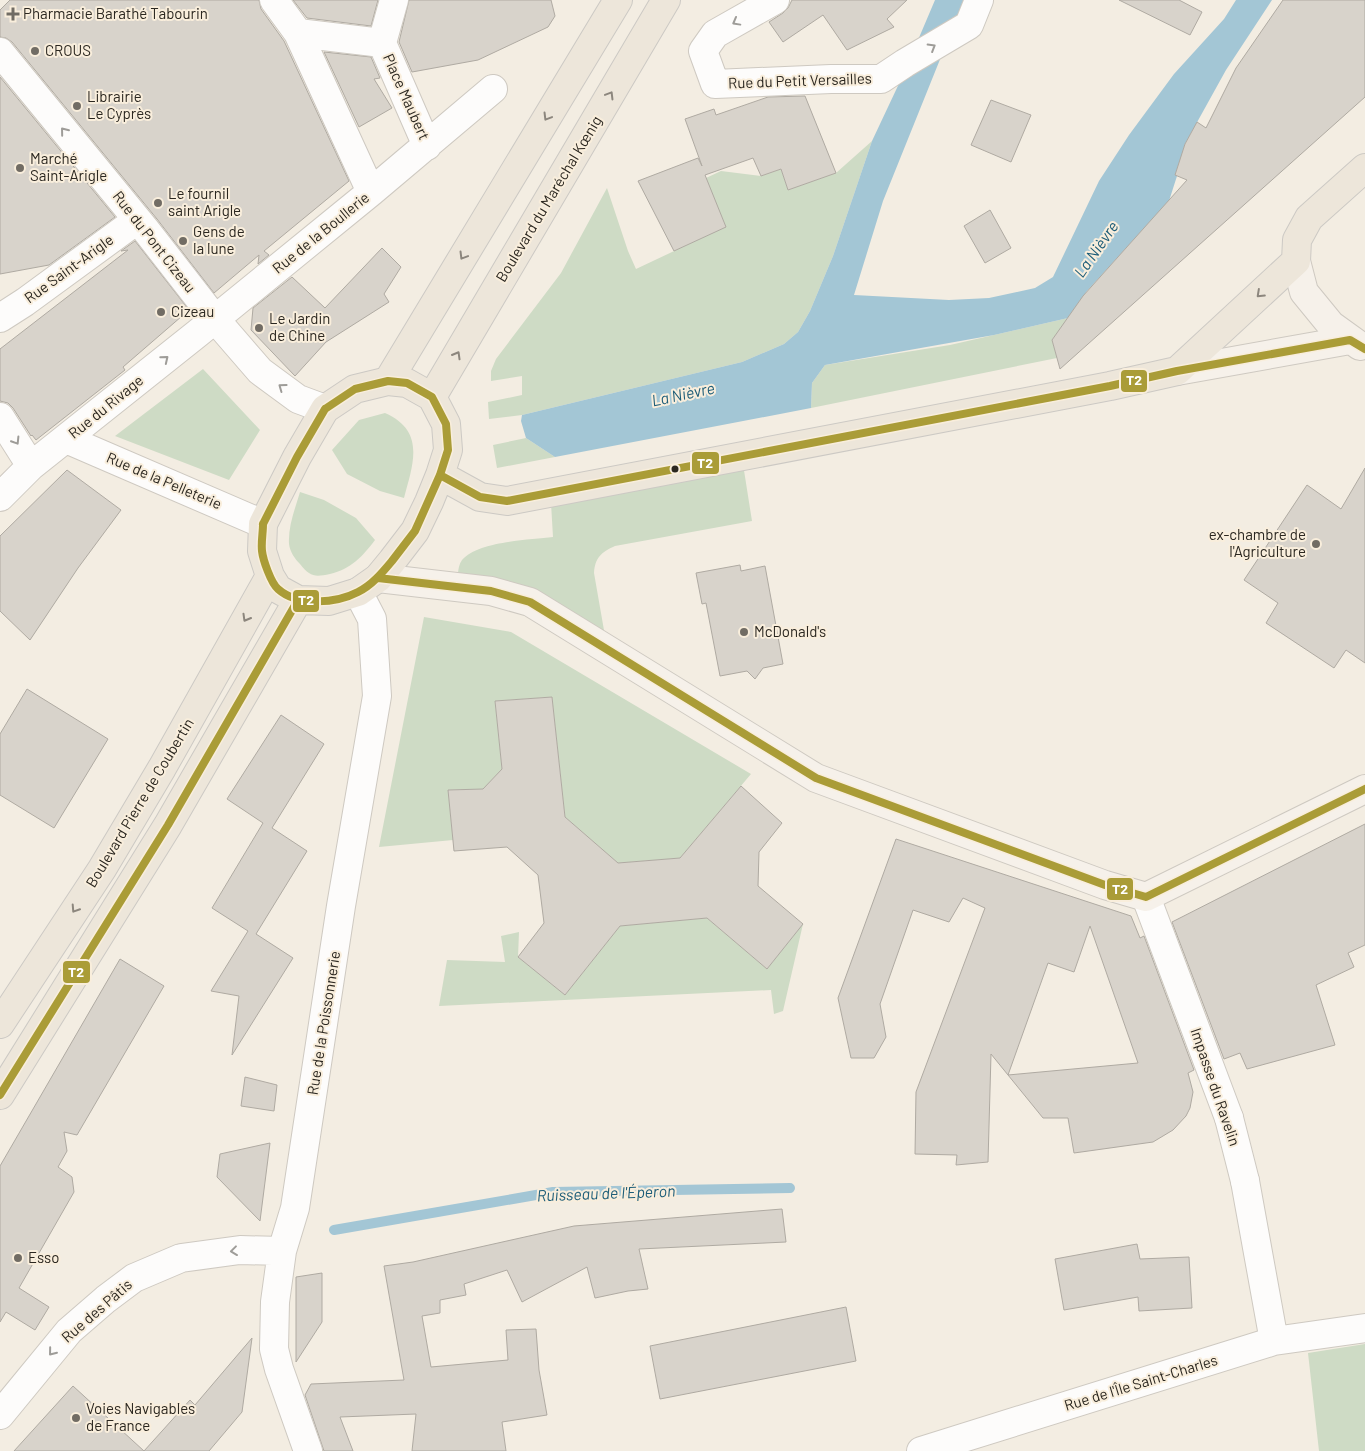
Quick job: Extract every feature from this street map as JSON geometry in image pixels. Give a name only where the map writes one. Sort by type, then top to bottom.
[{"type":"main road","points":[[388,381],[618,0]]},
{"type":"main road","name":"Boulevard du Maréchal Kœnig","points":[[432,397],[666,0]]},
{"type":"main road","points":[[1358,345],[1331,325],[1304,292],[1296,261],[1297,240],[1309,218],[1365,168]]},
{"type":"main road","points":[[1177,371],[1296,261]]},
{"type":"main road","points":[[440,476],[480,498],[507,501],[1110,386],[1177,371],[1358,345]]},
{"type":"main road","points":[[368,585],[392,561],[415,531],[440,476],[448,450],[446,424],[432,397],[407,383],[388,381],[355,389],[325,409],[297,457],[263,524],[262,551],[270,576],[278,589],[298,600],[329,600],[368,585],[491,591],[530,602],[816,778],[1105,884],[1146,897],[1365,789]]},
{"type":"main road","name":"Boulevard Pierre de Coubertin","points":[[0,1024],[102,869],[162,768],[270,576]]},
{"type":"main road","points":[[0,1095],[168,825],[298,600]]},
{"type":"street","points":[[274,0],[298,33],[371,192]]},
{"type":"street","points":[[382,43],[394,0]]},
{"type":"street","name":"Rue du Petit Versailles","points":[[775,0],[715,34],[703,50],[715,84],[831,79],[881,79],[969,25],[979,0]]},
{"type":"street","name":"Place Maubert","points":[[298,33],[382,43],[427,146],[493,89]]},
{"type":"street","name":"Rue du Pont Cizeau","points":[[0,52],[215,319],[260,371],[298,399],[325,409]]},
{"type":"street","name":"Rue de la Boullerie","points":[[215,319],[427,146]]},
{"type":"street","name":"Rue Saint-Arigle","points":[[0,318],[25,302],[137,220]]},
{"type":"street","name":"Rue du Rivage","points":[[0,497],[31,466],[215,319]]},
{"type":"street","points":[[0,417],[31,466]]},
{"type":"street","name":"Rue de la Pelleterie","points":[[66,439],[263,524]]},
{"type":"street","name":"Rue de la Poissonnerie","points":[[308,1451],[279,1369],[274,1349],[274,1302],[282,1251],[295,1208],[341,906],[377,696],[368,585]]},
{"type":"street","name":"Impasse du Ravelin","points":[[1146,897],[1229,1118],[1244,1181],[1274,1341]]},
{"type":"street","name":"Rue des Pâtis","points":[[0,1415],[69,1331],[134,1278],[181,1258],[240,1250],[282,1251]]},
{"type":"street","name":"Rue de l'Île Saint-Charles","points":[[920,1451],[1274,1341],[1365,1328]]},
{"type":"green space","points":[[872,141],[833,256],[810,311],[798,332],[784,344],[742,362],[522,415],[489,419],[488,402],[522,395],[522,376],[491,381],[491,371],[496,359],[561,273],[607,188],[636,269],[725,227],[691,185],[721,171],[761,176],[781,169],[788,190],[836,173]]},
{"type":"green space","points":[[1068,318],[1052,340],[1057,358],[811,408],[812,383],[825,365],[950,345]]},
{"type":"green space","points":[[203,369],[260,430],[229,480],[115,436]]},
{"type":"green space","points":[[385,413],[398,420],[407,429],[411,439],[413,461],[404,498],[380,491],[347,474],[332,450],[359,420]]},
{"type":"green space","points":[[526,438],[555,457],[497,468],[493,445]]},
{"type":"green space","points":[[743,464],[752,521],[615,546],[597,559],[594,573],[605,636],[515,583],[458,575],[462,560],[480,549],[504,542],[553,537],[551,503]]},
{"type":"green space","points":[[300,492],[324,500],[356,518],[375,540],[361,557],[350,566],[337,572],[317,576],[310,574],[295,558],[290,550],[289,537]]},
{"type":"green space","points":[[424,617],[511,632],[751,774],[680,858],[618,863],[565,817],[552,697],[495,701],[502,769],[483,789],[448,790],[453,840],[379,847]]},
{"type":"green space","points":[[707,918],[767,969],[803,924],[783,1011],[774,1014],[771,990],[439,1006],[447,960],[505,962],[501,936],[519,932],[518,957],[565,995],[620,926]]},
{"type":"green space","points":[[1365,1344],[1365,1451],[1319,1451],[1308,1353]]},
{"type":"water","name":"La Nièvre","points":[[935,0],[966,0],[883,201],[854,295],[949,300],[989,298],[1035,288],[1053,277],[1099,181],[1129,135],[1174,74],[1224,19],[1236,0],[1272,0],[1226,70],[1185,144],[1169,201],[1087,291],[1068,318],[994,335],[825,365],[812,383],[811,408],[555,457],[526,438],[521,421],[522,415],[742,362],[784,344],[798,332],[810,311],[833,256],[872,141]]},
{"type":"building","points":[[10,0],[259,0],[261,9],[284,41],[349,181],[264,251],[269,255],[258,264],[259,255],[214,293],[157,219],[12,42],[0,37],[0,10]]},
{"type":"building","points":[[293,0],[378,0],[371,26],[307,18]]},
{"type":"building","points":[[409,0],[551,0],[555,16],[548,27],[478,60],[412,72],[399,42]]},
{"type":"building","points":[[792,0],[907,0],[887,19],[894,27],[847,50],[823,15],[783,42],[769,22],[783,13]]},
{"type":"building","points":[[1119,0],[1179,0],[1202,12],[1190,35]]},
{"type":"building","points":[[1283,0],[1365,0],[1365,97],[1060,369],[1052,340],[1083,296],[1187,180],[1175,175],[1185,144],[1197,122],[1206,128],[1236,68]]},
{"type":"building","points":[[324,52],[371,57],[380,78],[374,79],[392,108],[359,127]]},
{"type":"building","points":[[0,77],[115,217],[49,265],[0,274]]},
{"type":"building","points":[[805,96],[836,173],[788,190],[781,169],[761,176],[753,158],[705,175],[726,227],[674,251],[638,181],[698,158],[702,166],[685,119],[714,109],[716,115],[768,97]]},
{"type":"building","points":[[991,100],[1031,115],[1011,162],[971,145]]},
{"type":"building","points":[[990,210],[1011,248],[985,263],[964,226]]},
{"type":"building","points":[[135,241],[189,310],[123,367],[125,370],[36,440],[31,436],[13,408],[8,403],[0,401],[0,349],[128,250],[121,251]]},
{"type":"building","points":[[382,248],[401,267],[384,294],[389,302],[326,342],[295,376],[251,330],[253,308],[292,277],[325,308]]},
{"type":"building","name":"ex-chambre de l'Agriculture","points":[[1365,468],[1365,663],[1346,650],[1334,668],[1266,623],[1278,603],[1244,580],[1307,485],[1341,509]]},
{"type":"building","points":[[67,470],[121,510],[78,568],[30,640],[0,611],[0,536]]},
{"type":"building","name":"McDonald's","points":[[740,565],[741,571],[765,566],[783,664],[763,668],[755,679],[747,671],[720,676],[706,603],[702,604],[696,573]]},
{"type":"building","points":[[27,689],[108,739],[54,828],[0,795],[0,734]]},
{"type":"building","points":[[552,697],[565,817],[618,863],[680,858],[741,786],[782,823],[759,852],[758,886],[803,924],[767,969],[707,918],[620,926],[565,995],[518,957],[544,923],[538,875],[507,847],[454,851],[448,790],[483,789],[502,769],[495,701]]},
{"type":"building","points":[[281,715],[324,744],[272,828],[307,851],[256,934],[293,958],[232,1055],[239,996],[211,991],[248,931],[212,908],[263,823],[227,799]]},
{"type":"building","points":[[1365,824],[1365,945],[1348,953],[1354,967],[1316,985],[1335,1045],[1247,1069],[1240,1053],[1224,1059],[1172,922]]},
{"type":"building","points":[[896,839],[1131,916],[1140,938],[1144,936],[1194,1070],[1188,1073],[1193,1092],[1190,1108],[1186,1116],[1173,1130],[1153,1142],[1074,1153],[1068,1118],[1043,1118],[1008,1075],[991,1054],[988,1162],[956,1165],[957,1155],[915,1154],[916,1092],[985,908],[963,898],[949,922],[913,910],[880,1004],[886,1037],[874,1058],[851,1058],[838,998]],"holes":[[[1090,926],[1138,1063],[1008,1075],[1048,963],[1074,972]]]},
{"type":"building","points":[[120,959],[164,986],[77,1135],[64,1132],[67,1151],[58,1167],[72,1177],[74,1192],[19,1288],[49,1307],[35,1330],[6,1312],[0,1322],[0,1166]]},
{"type":"building","points":[[245,1077],[277,1085],[274,1111],[241,1106]]},
{"type":"building","points":[[270,1143],[260,1221],[217,1177],[220,1154]]},
{"type":"building","points":[[782,1209],[786,1242],[639,1249],[648,1289],[595,1298],[587,1267],[522,1302],[507,1270],[464,1284],[466,1295],[440,1300],[440,1313],[422,1316],[431,1367],[508,1360],[506,1330],[536,1329],[539,1370],[547,1415],[502,1422],[506,1451],[412,1451],[416,1414],[340,1417],[353,1451],[324,1451],[305,1395],[311,1384],[404,1380],[384,1266],[413,1262],[574,1226]]},
{"type":"building","points":[[1137,1244],[1140,1259],[1189,1257],[1192,1308],[1139,1311],[1138,1297],[1064,1310],[1055,1259]]},
{"type":"building","points":[[322,1273],[322,1322],[296,1362],[296,1277]]},
{"type":"building","points":[[846,1307],[856,1361],[660,1399],[650,1346]]},
{"type":"building","points":[[252,1338],[242,1412],[209,1451],[144,1451],[190,1400],[195,1405]]},
{"type":"building","name":"Voies Navigables de France","points":[[73,1386],[144,1451],[14,1451]]},
{"type":"waterway","name":"Ruisseau de l'Éperon","points":[[334,1230],[553,1192],[790,1188]]},
{"type":"transit line","name":"T2","points":[[440,475],[480,497],[507,501],[1110,386],[1177,371],[1350,340],[1365,349]]},
{"type":"transit line","name":"T2","points":[[325,409],[355,389],[388,381],[407,383],[432,397],[446,424],[448,450],[440,475],[415,531]]},
{"type":"transit line","name":"T2","points":[[297,457],[325,409]]},
{"type":"transit line","name":"T2","points":[[297,457],[325,409]]},
{"type":"transit line","name":"T2","points":[[263,524],[297,457]]},
{"type":"transit line","name":"T2","points":[[263,524],[297,457]]},
{"type":"transit line","name":"T2","points":[[263,524],[262,551],[270,577],[278,589],[296,599],[329,601],[349,596],[372,582],[392,561]]},
{"type":"transit line","name":"T2","points":[[392,561],[415,531]]},
{"type":"transit line","name":"T2","points":[[392,561],[415,531]]},
{"type":"transit line","name":"T2","points":[[378,578],[491,591],[530,602],[816,778],[1105,885],[1146,897],[1365,789]]},
{"type":"transit line","name":"T2","points":[[0,1095],[168,825],[298,600]]},
{"type":"place","name":"Pharmacie Barathé Tabourin","points":[[13,14]]},
{"type":"place","name":"CROUS","points":[[35,51]]},
{"type":"place","name":"Librairie Le Cyprès","points":[[77,106]]},
{"type":"place","name":"Marché Saint-Arigle","points":[[20,168]]},
{"type":"place","name":"Le fournil saint Arigle","points":[[158,203]]},
{"type":"place","name":"Gens de la lune","points":[[183,241]]},
{"type":"place","name":"Cizeau","points":[[161,312]]},
{"type":"place","name":"Le Jardin de Chine","points":[[259,328]]},
{"type":"place","name":"ex-chambre de l'Agriculture","points":[[1316,544]]},
{"type":"place","name":"McDonald's","points":[[744,632]]},
{"type":"place","name":"Esso","points":[[18,1258]]},
{"type":"place","name":"Voies Navigables de France","points":[[76,1418]]}]
